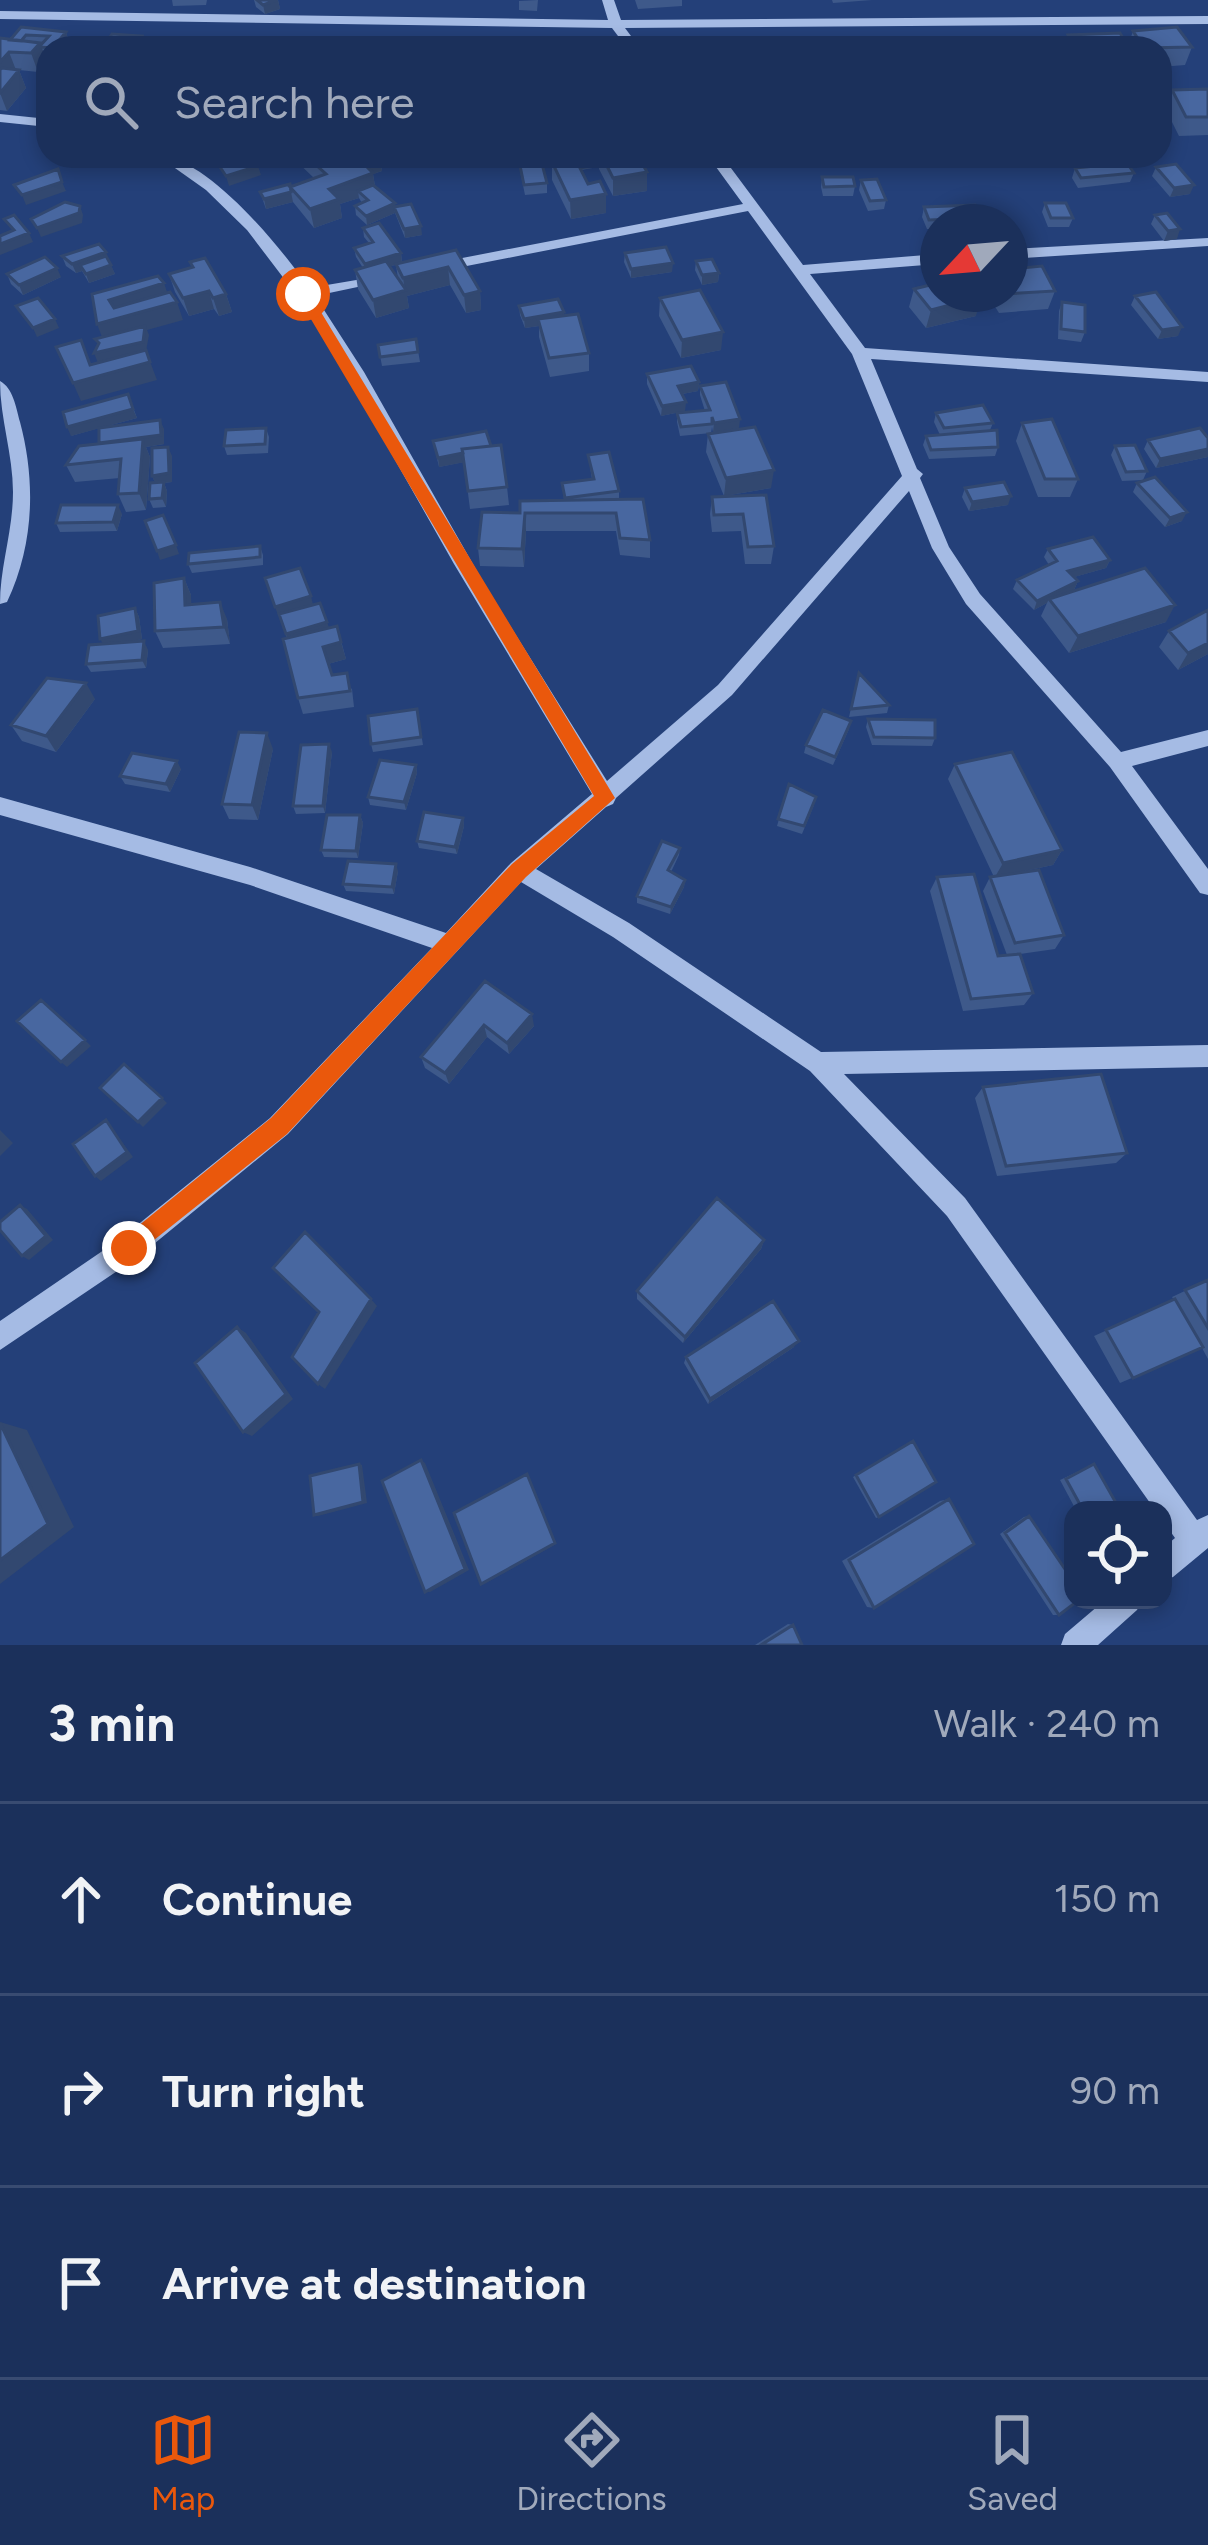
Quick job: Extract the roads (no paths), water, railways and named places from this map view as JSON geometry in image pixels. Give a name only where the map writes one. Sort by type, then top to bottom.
[{"type":"street","points":[[608,0],[625,36]]},
{"type":"street","points":[[1030,0],[1040,20]]},
{"type":"street","points":[[0,15],[616,24],[1208,20]]},
{"type":"street","points":[[0,118],[36,122]]},
{"type":"street","points":[[186,168],[258,232],[303,294],[606,798]]},
{"type":"street","points":[[724,168],[860,353],[941,548],[973,599],[1117,761],[1208,886]]},
{"type":"street","points":[[413,272],[753,206]]},
{"type":"street","points":[[1028,253],[1208,242]]},
{"type":"street","points":[[801,270],[920,261]]},
{"type":"street","points":[[303,294],[392,276]]},
{"type":"street","points":[[860,353],[1208,377]]},
{"type":"street","points":[[0,386],[13,419],[24,495],[14,566],[0,597]]},
{"type":"street","points":[[0,1337],[129,1248],[279,1126],[519,871],[724,690],[914,474]]},
{"type":"street","points":[[1117,761],[1208,738]]},
{"type":"street","points":[[0,806],[250,876],[450,944]]},
{"type":"street","points":[[519,871],[621,930],[818,1063],[956,1207],[1201,1534],[1172,1560]]},
{"type":"street","points":[[818,1063],[1208,1056]]},
{"type":"street","points":[[1076,1645],[1116,1609]]}]
